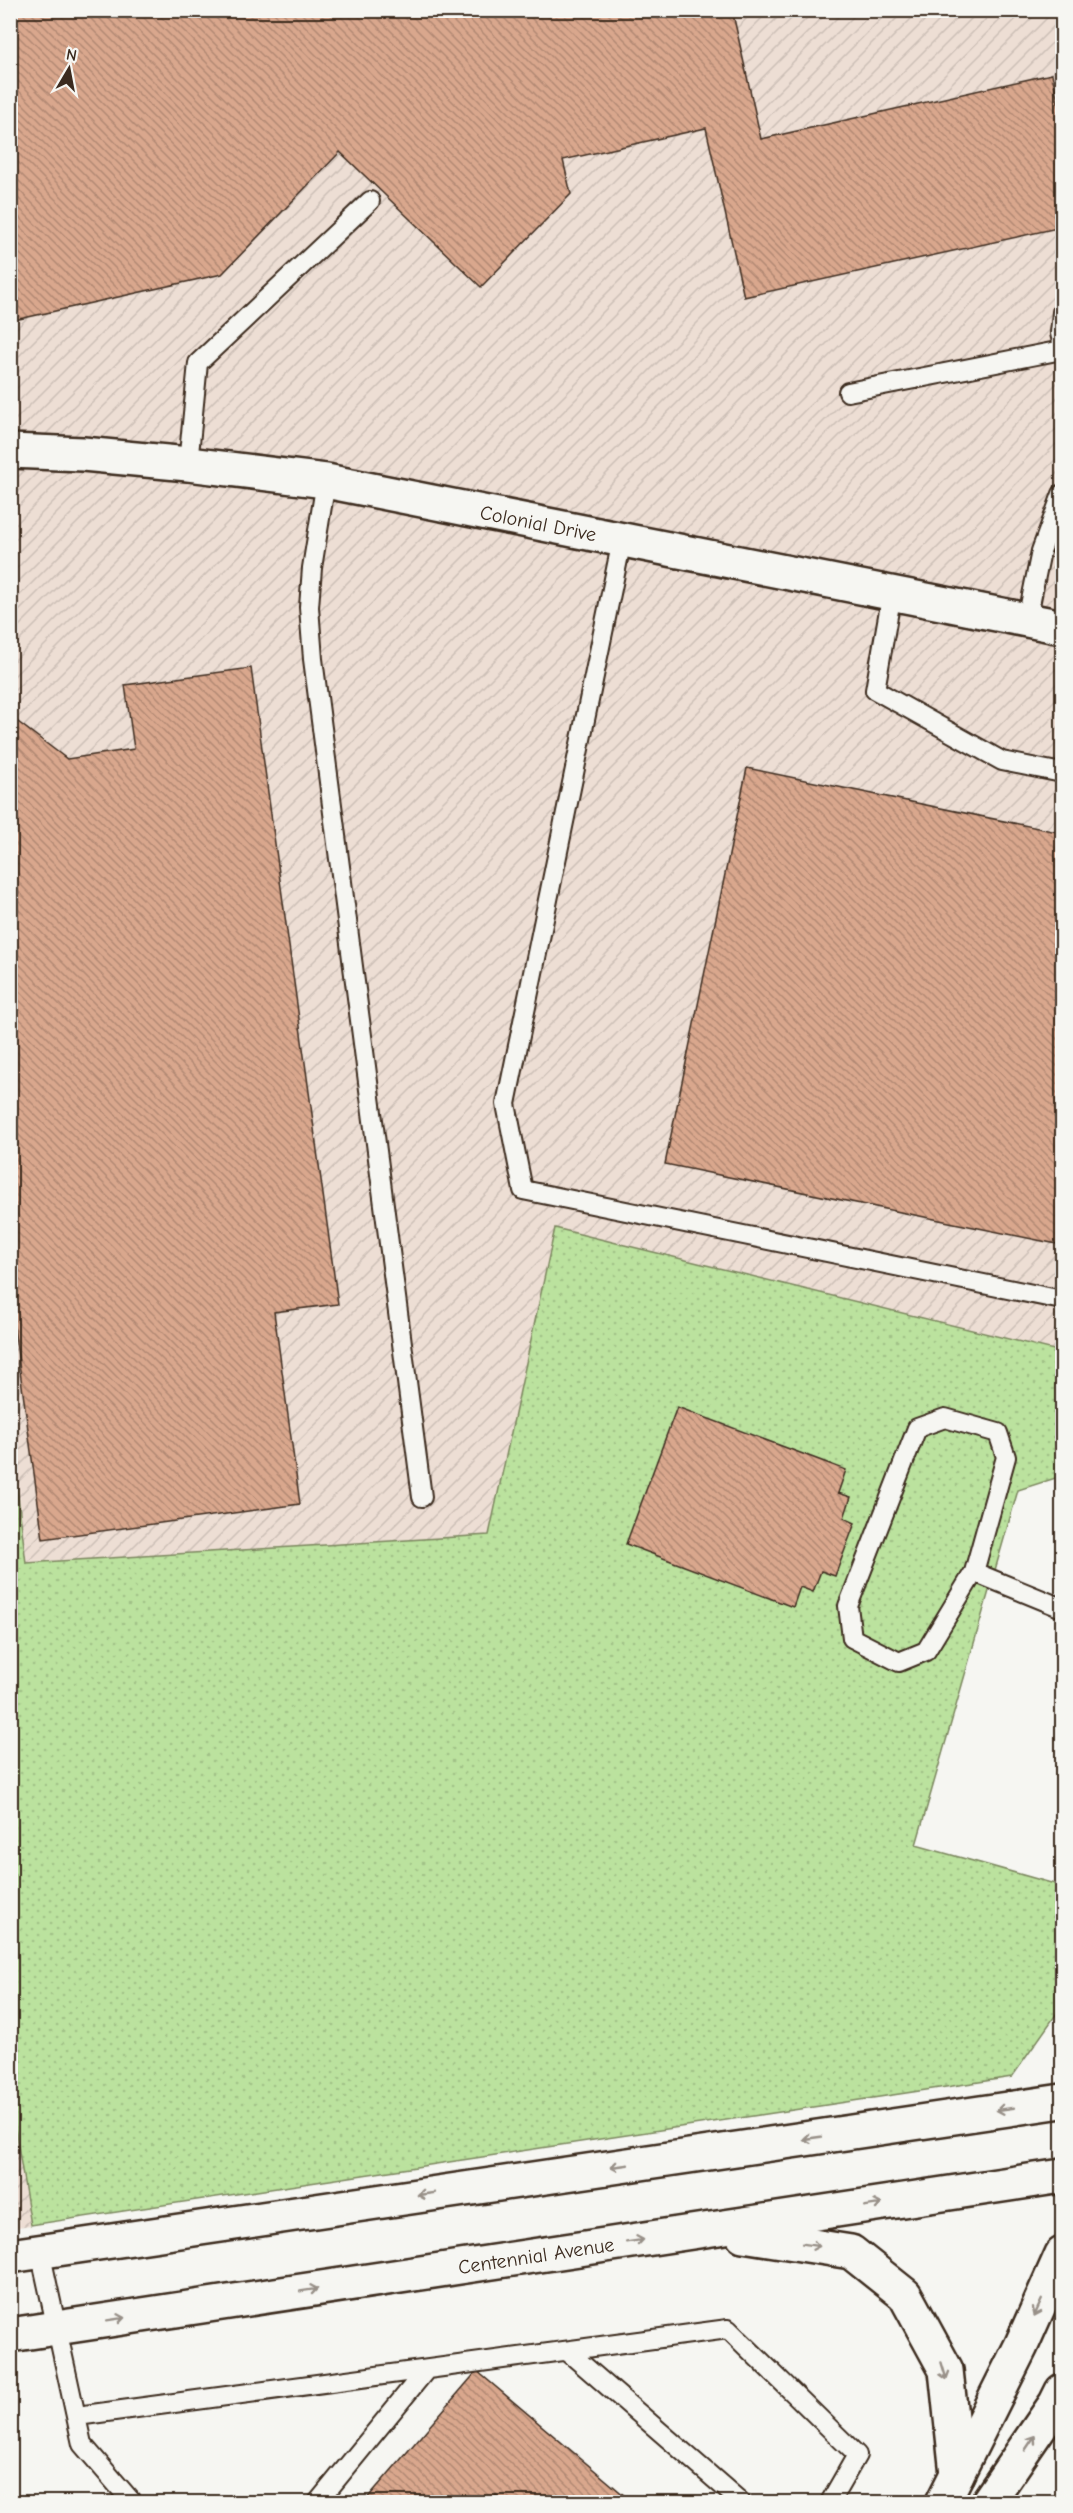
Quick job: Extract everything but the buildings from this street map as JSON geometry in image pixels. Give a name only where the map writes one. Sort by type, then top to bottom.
[{"type":"main road","name":"Colonial Drive","points":[[10,452],[84,454],[326,481],[1062,627]]},
{"type":"main road","points":[[25,2253],[1062,2101]]},
{"type":"main road","name":"Centennial Avenue","points":[[10,2335],[1062,2176]]},
{"type":"main road","points":[[711,2230],[851,2252],[905,2295],[946,2370],[950,2488]]},
{"type":"main road","points":[[950,2488],[1062,2254]]},
{"type":"main road","points":[[988,2502],[1062,2391]]},
{"type":"lane","points":[[188,464],[198,363],[370,201]]},
{"type":"lane","points":[[1062,312],[1060,333],[1062,342]]},
{"type":"lane","points":[[848,392],[1062,350]]},
{"type":"lane","points":[[326,481],[312,568],[309,607],[313,660],[423,1497]]},
{"type":"lane","points":[[1028,620],[1041,551],[1062,494]]},
{"type":"lane","points":[[622,540],[506,1104],[523,1190],[1062,1300]]},
{"type":"lane","points":[[892,593],[875,690],[1002,761],[1062,773]]},
{"type":"lane","points":[[945,1418],[998,1433],[1006,1457],[974,1572],[926,1651],[899,1662],[852,1638],[848,1606],[917,1428],[945,1418]]},
{"type":"lane","points":[[974,1572],[1062,1608]]},
{"type":"lane","points":[[25,2253],[58,2328],[82,2444],[132,2502]]},
{"type":"lane","points":[[76,2416],[728,2329],[857,2455],[830,2502]]},
{"type":"lane","points":[[567,2351],[741,2502]]},
{"type":"lane","points":[[318,2502],[426,2370]]},
{"type":"shaded area","points":[[10,11],[1062,11],[1062,1352],[555,1228],[489,1535],[26,1563],[10,1430]]},
{"type":"shaded area","points":[[10,2097],[31,2225],[11,2228],[10,2228]]},
{"type":"green space","points":[[555,1228],[1062,1352],[1062,1476],[1018,1490],[916,1845],[1062,1886],[1062,2006],[1012,2077],[31,2225],[10,2097],[10,1430],[26,1563],[489,1535]]}]
